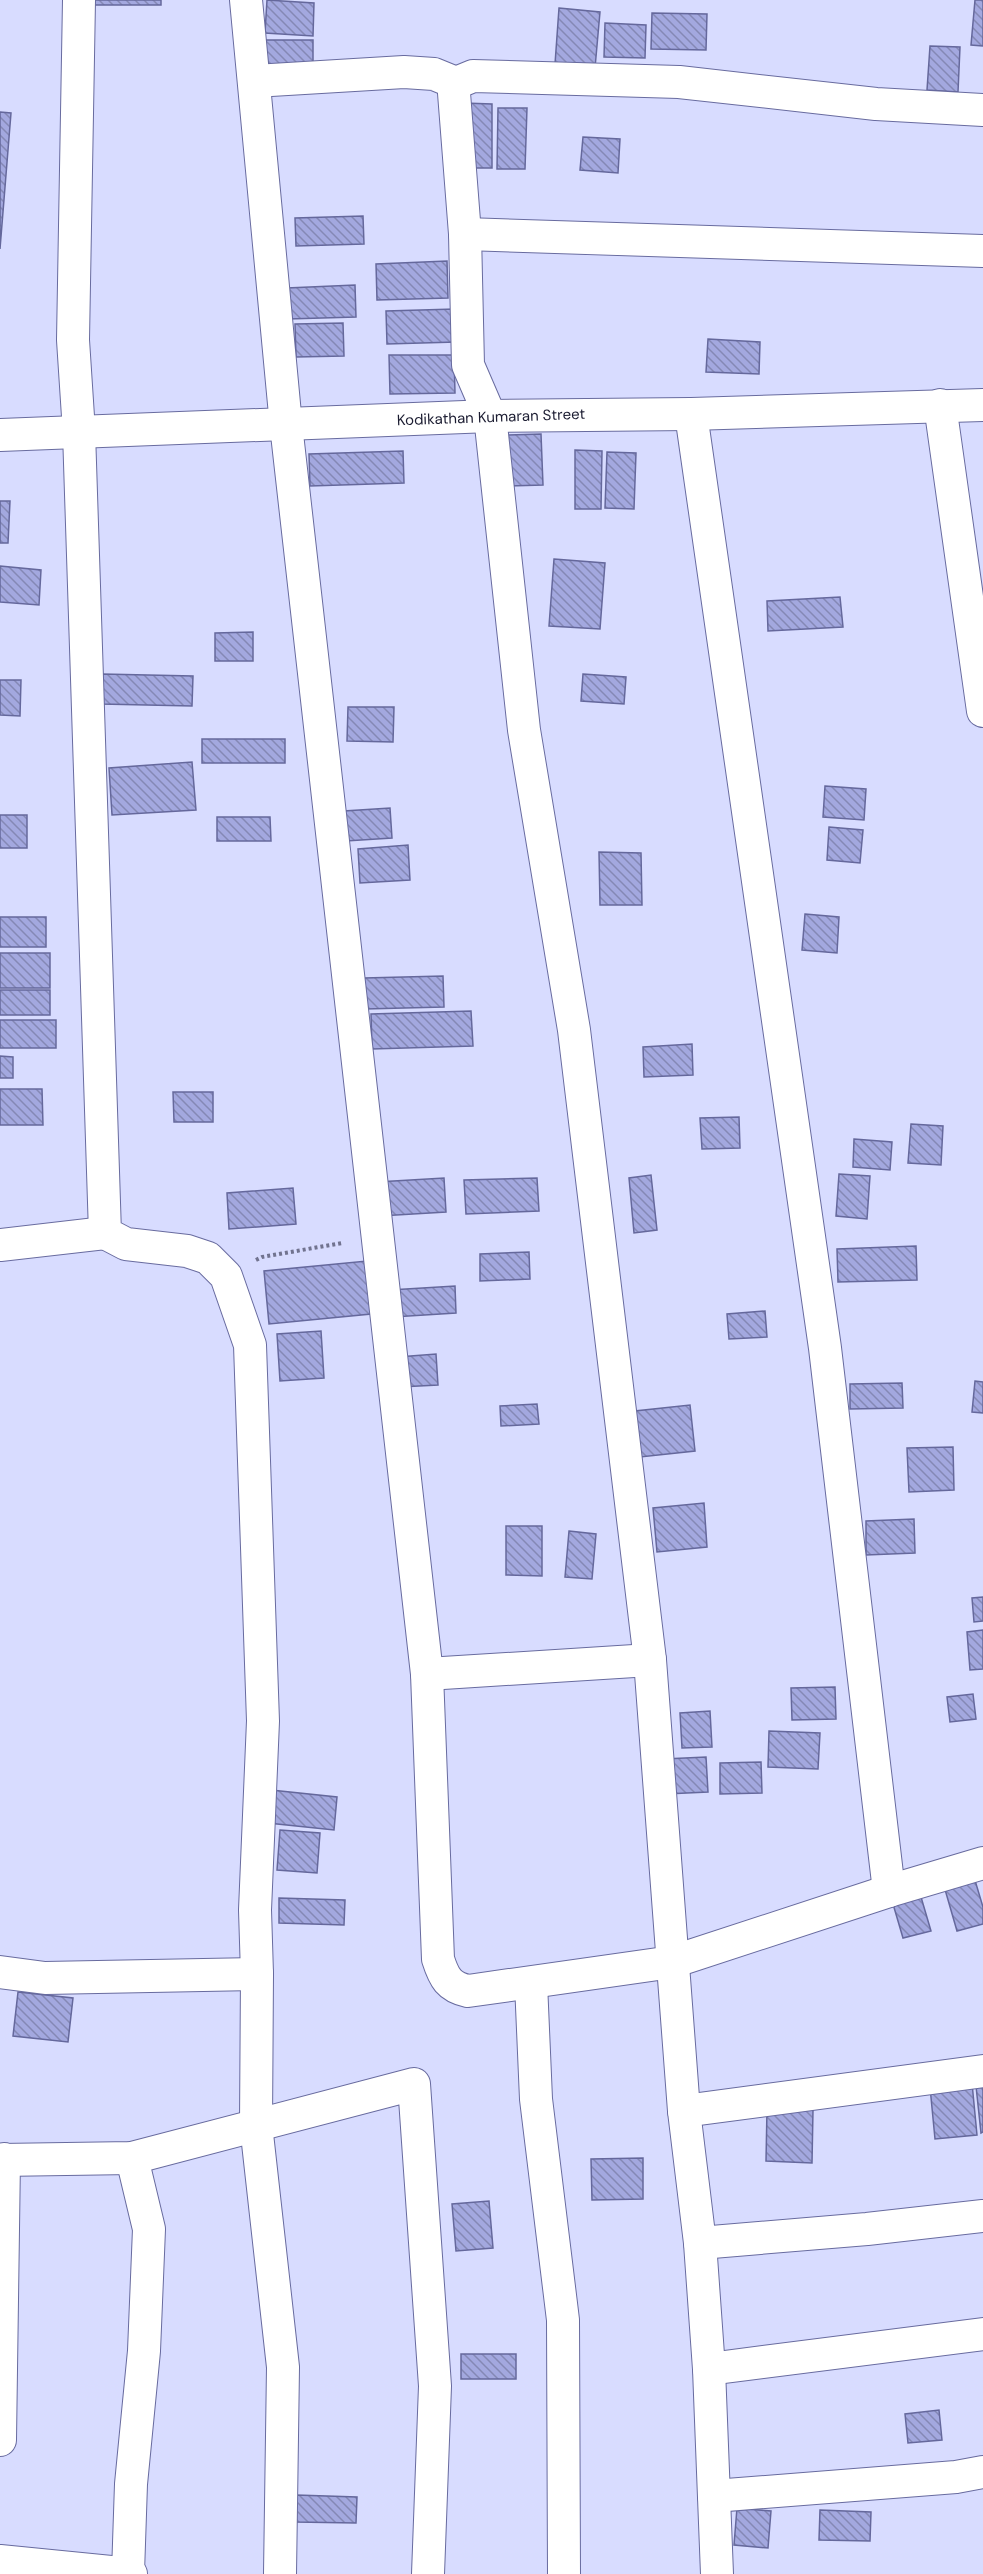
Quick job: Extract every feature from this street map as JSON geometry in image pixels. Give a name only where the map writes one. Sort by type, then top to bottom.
[{"type":"street","points":[[79,0],[73,340],[79,432],[105,1233]]},
{"type":"street","points":[[246,0],[286,425],[427,1674],[438,1959],[442,1971],[446,1981],[456,1989],[468,1991],[672,1962],[889,1890],[983,1863]]},
{"type":"street","points":[[254,81],[404,72],[434,74],[456,83],[473,76],[680,82],[876,104],[983,110]]},
{"type":"street","points":[[456,83],[453,101],[465,234],[468,365],[490,416],[524,730],[574,1030],[650,1660],[684,2111],[700,2243],[709,2369],[717,2574]]},
{"type":"street","points":[[465,234],[983,251]]},
{"type":"street","points":[[940,405],[983,711]]},
{"type":"street","name":"Kodikathan Kumaran Street","points":[[0,435],[490,416],[691,414],[983,405]]},
{"type":"street","points":[[691,414],[825,1348],[889,1890]]},
{"type":"street","points":[[0,1245],[105,1233],[126,1244],[187,1251],[208,1258],[226,1276],[250,1345],[263,1721],[255,1910],[256,2125],[283,2367],[280,2574]]},
{"type":"street","points":[[427,1674],[650,1660]]},
{"type":"street","points":[[0,1972],[45,1978],[257,1974]]},
{"type":"street","points":[[531,1983],[536,2099],[563,2320],[564,2574]]},
{"type":"street","points":[[684,2111],[983,2071]]},
{"type":"street","points":[[0,2440],[2,2159],[132,2158],[414,2084],[435,2386],[428,2574]]},
{"type":"street","points":[[0,2561],[130,2574],[131,2484],[144,2351],[149,2229],[132,2158]]},
{"type":"street","points":[[700,2243],[867,2229],[983,2216]]},
{"type":"street","points":[[709,2369],[983,2334]]},
{"type":"street","points":[[714,2496],[956,2477],[983,2472]]},
{"type":"path","points":[[226,1276],[262,1257],[377,1239]]},
{"type":"building","points":[[94,0],[161,0],[161,5],[94,5]]},
{"type":"building","points":[[267,0],[314,3],[313,36],[265,33]]},
{"type":"building","points":[[975,0],[983,0],[983,46],[971,45]]},
{"type":"building","points":[[559,8],[600,12],[595,68],[555,64]]},
{"type":"building","points":[[652,13],[707,14],[706,50],[651,49]]},
{"type":"building","points":[[605,23],[646,25],[645,58],[604,57]]},
{"type":"building","points":[[263,40],[313,40],[313,67],[263,67]]},
{"type":"building","points":[[930,46],[960,47],[958,92],[927,90]]},
{"type":"building","points":[[463,103],[492,104],[492,168],[463,168]]},
{"type":"building","points":[[498,108],[527,108],[525,169],[497,169]]},
{"type":"building","points":[[0,112],[11,113],[0,249]]},
{"type":"building","points":[[583,137],[620,139],[618,173],[580,170]]},
{"type":"building","points":[[363,216],[364,244],[296,246],[295,218]]},
{"type":"building","points":[[447,261],[448,298],[377,300],[376,264]]},
{"type":"building","points":[[355,285],[356,317],[288,319],[287,288]]},
{"type":"building","points":[[455,309],[456,342],[387,344],[386,311]]},
{"type":"building","points":[[343,323],[344,356],[296,357],[295,324]]},
{"type":"building","points":[[708,339],[760,342],[759,374],[706,372]]},
{"type":"building","points":[[389,355],[454,355],[455,393],[390,394]]},
{"type":"building","points":[[541,434],[543,485],[508,486],[507,435]]},
{"type":"building","points":[[575,450],[602,451],[601,509],[575,509]]},
{"type":"building","points":[[403,451],[404,483],[310,486],[309,454]]},
{"type":"building","points":[[607,452],[636,453],[634,509],[605,508]]},
{"type":"building","points":[[0,501],[10,501],[8,543],[0,543]]},
{"type":"building","points":[[554,559],[605,563],[600,629],[549,626]]},
{"type":"building","points":[[0,566],[41,570],[39,605],[0,602]]},
{"type":"building","points":[[840,597],[843,627],[768,631],[767,601]]},
{"type":"building","points":[[253,632],[253,661],[215,661],[215,633]]},
{"type":"building","points":[[102,674],[193,676],[192,706],[101,704]]},
{"type":"building","points":[[583,674],[626,677],[624,704],[581,701]]},
{"type":"building","points":[[0,680],[21,680],[20,716],[0,715]]},
{"type":"building","points":[[348,707],[394,707],[393,742],[347,741]]},
{"type":"building","points":[[202,739],[285,739],[285,763],[202,763]]},
{"type":"building","points":[[192,762],[196,810],[112,815],[109,768]]},
{"type":"building","points":[[825,786],[866,789],[864,820],[823,817]]},
{"type":"building","points":[[390,808],[392,838],[346,841],[344,811]]},
{"type":"building","points":[[0,815],[27,815],[27,848],[0,848]]},
{"type":"building","points":[[217,817],[270,817],[271,841],[217,841]]},
{"type":"building","points":[[829,827],[863,830],[860,863],[827,860]]},
{"type":"building","points":[[408,845],[410,880],[360,883],[358,849]]},
{"type":"building","points":[[599,852],[641,853],[642,905],[600,905]]},
{"type":"building","points":[[805,914],[839,917],[837,953],[802,950]]},
{"type":"building","points":[[0,917],[46,917],[46,947],[0,947]]},
{"type":"building","points":[[0,953],[50,953],[50,988],[0,988]]},
{"type":"building","points":[[443,976],[444,1007],[365,1009],[364,978]]},
{"type":"building","points":[[0,990],[50,990],[50,1015],[0,1015]]},
{"type":"building","points":[[471,1011],[473,1046],[372,1049],[371,1014]]},
{"type":"building","points":[[0,1020],[56,1020],[56,1048],[0,1048]]},
{"type":"building","points":[[692,1044],[693,1075],[644,1077],[643,1047]]},
{"type":"building","points":[[0,1056],[13,1057],[13,1078],[0,1078]]},
{"type":"building","points":[[0,1089],[42,1089],[43,1125],[0,1125]]},
{"type":"building","points":[[173,1092],[213,1092],[213,1122],[174,1122]]},
{"type":"building","points":[[739,1117],[740,1148],[702,1149],[700,1118]]},
{"type":"building","points":[[911,1124],[943,1126],[941,1165],[908,1163]]},
{"type":"building","points":[[854,1139],[892,1142],[890,1170],[853,1167]]},
{"type":"building","points":[[839,1174],[870,1176],[867,1219],[836,1216]]},
{"type":"building","points":[[651,1175],[657,1230],[634,1233],[629,1178]]},
{"type":"building","points":[[444,1178],[446,1212],[380,1216],[377,1182]]},
{"type":"building","points":[[537,1178],[539,1211],[466,1214],[464,1180]]},
{"type":"building","points":[[293,1188],[296,1224],[229,1229],[227,1193]]},
{"type":"building","points":[[916,1246],[917,1280],[838,1282],[837,1249]]},
{"type":"building","points":[[529,1252],[530,1279],[480,1281],[480,1254]]},
{"type":"building","points":[[367,1261],[371,1314],[269,1324],[264,1271]]},
{"type":"building","points":[[455,1286],[456,1313],[393,1317],[390,1290]]},
{"type":"building","points":[[765,1311],[767,1337],[729,1339],[727,1314]]},
{"type":"building","points":[[321,1331],[324,1378],[280,1381],[277,1334]]},
{"type":"building","points":[[436,1354],[438,1385],[400,1387],[398,1357]]},
{"type":"building","points":[[975,1381],[983,1382],[983,1413],[972,1412]]},
{"type":"building","points":[[902,1383],[903,1408],[850,1409],[850,1384]]},
{"type":"building","points":[[537,1404],[539,1424],[501,1426],[500,1406]]},
{"type":"building","points":[[690,1405],[695,1451],[640,1457],[635,1411]]},
{"type":"building","points":[[953,1447],[954,1490],[909,1492],[907,1448]]},
{"type":"building","points":[[704,1503],[707,1547],[657,1552],[653,1508]]},
{"type":"building","points":[[914,1519],[915,1553],[866,1555],[866,1521]]},
{"type":"building","points":[[506,1526],[542,1526],[542,1576],[506,1575]]},
{"type":"building","points":[[569,1531],[596,1534],[592,1579],[565,1577]]},
{"type":"building","points":[[983,1597],[983,1621],[974,1622],[972,1598]]},
{"type":"building","points":[[983,1630],[983,1669],[970,1670],[967,1632]]},
{"type":"building","points":[[835,1687],[836,1719],[792,1720],[791,1688]]},
{"type":"building","points":[[973,1694],[976,1719],[950,1722],[947,1697]]},
{"type":"building","points":[[710,1711],[712,1747],[682,1748],[680,1713]]},
{"type":"building","points":[[769,1731],[820,1733],[818,1769],[768,1767]]},
{"type":"building","points":[[706,1757],[708,1792],[666,1794],[664,1759]]},
{"type":"building","points":[[761,1762],[762,1793],[720,1794],[720,1763]]},
{"type":"building","points":[[271,1790],[337,1797],[334,1830],[268,1823]]},
{"type":"building","points":[[280,1830],[320,1833],[317,1873],[277,1870]]},
{"type":"building","points":[[974,1877],[983,1907],[983,1924],[957,1931],[944,1886]]},
{"type":"building","points":[[921,1897],[931,1931],[903,1938],[893,1904]]},
{"type":"building","points":[[279,1898],[345,1900],[344,1925],[279,1923]]},
{"type":"building","points":[[18,1992],[73,1998],[68,2042],[13,2036]]},
{"type":"building","points":[[972,2083],[977,2135],[935,2139],[930,2087]]},
{"type":"building","points":[[983,2085],[983,2132],[981,2133],[976,2086]]},
{"type":"building","points":[[767,2109],[813,2110],[812,2163],[766,2161]]},
{"type":"building","points":[[643,2158],[643,2199],[592,2200],[591,2159]]},
{"type":"building","points":[[489,2201],[493,2248],[456,2251],[452,2204]]},
{"type":"building","points":[[461,2354],[516,2354],[516,2379],[461,2379]]},
{"type":"building","points":[[939,2410],[942,2440],[908,2443],[905,2414]]},
{"type":"building","points":[[296,2495],[357,2497],[356,2523],[295,2522]]},
{"type":"building","points":[[737,2508],[771,2511],[768,2548],[734,2545]]},
{"type":"building","points":[[820,2510],[871,2512],[870,2541],[819,2540]]}]
